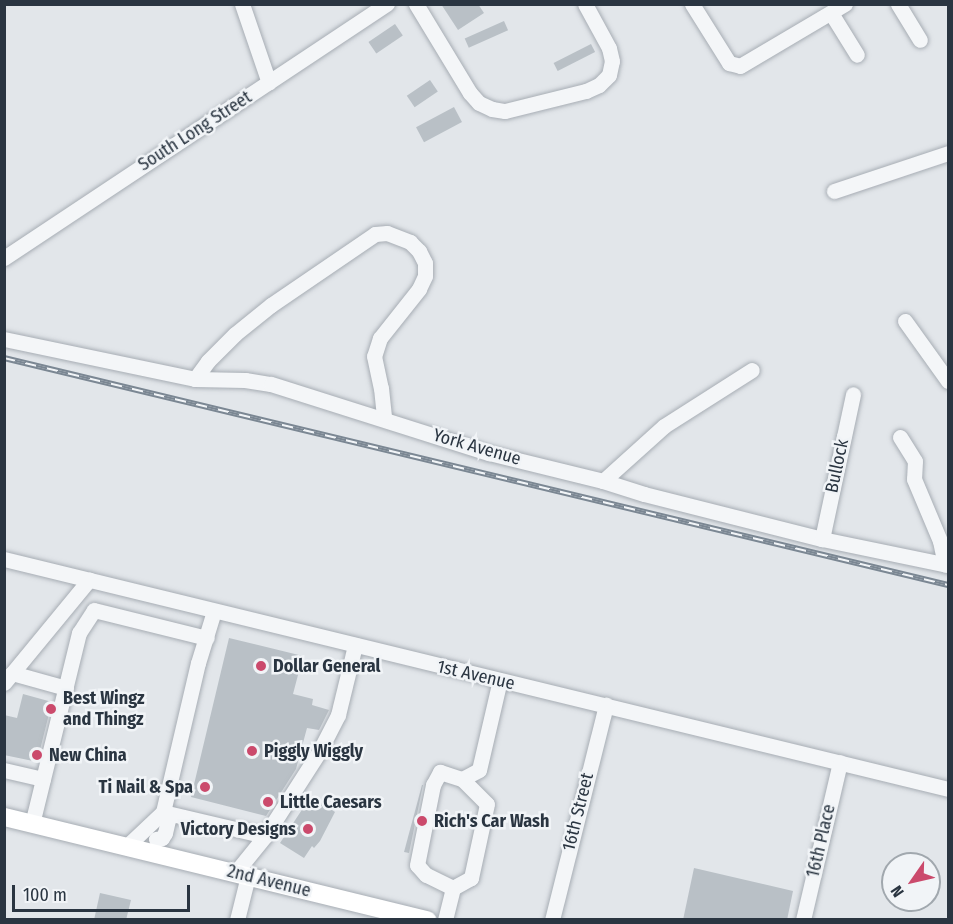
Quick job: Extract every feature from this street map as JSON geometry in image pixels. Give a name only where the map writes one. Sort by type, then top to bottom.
[{"type":"main road","name":"2nd Avenue","points":[[4,817],[127,846],[155,846],[242,874],[386,914],[428,920]]},
{"type":"street","points":[[242,4],[269,83]]},
{"type":"street","name":"South Long Street","points":[[4,258],[387,4]]},
{"type":"street","points":[[416,4],[470,93],[479,103],[492,109],[505,111],[586,91],[599,85],[609,75],[612,62],[609,48],[585,4]]},
{"type":"street","points":[[692,4],[729,63],[740,66],[845,4]]},
{"type":"street","points":[[898,4],[920,40]]},
{"type":"street","points":[[831,13],[857,55]]},
{"type":"street","points":[[834,191],[948,153]]},
{"type":"street","points":[[195,380],[208,361],[235,334],[271,305],[375,234],[387,233],[410,242],[419,251],[425,263],[425,276],[419,289],[380,338],[374,356],[381,388],[384,419]]},
{"type":"street","points":[[906,321],[948,381]]},
{"type":"street","name":"York Avenue","points":[[4,339],[195,380],[245,380],[271,384],[489,453],[822,539],[947,563]]},
{"type":"street","points":[[603,481],[664,426],[752,370]]},
{"type":"street","name":"Bullock","points":[[822,539],[853,394]]},
{"type":"street","points":[[900,437],[915,461],[914,479],[947,563]]},
{"type":"street","name":"1st Avenue","points":[[4,559],[948,789]]},
{"type":"street","points":[[66,688],[8,678],[89,580]]},
{"type":"street","points":[[32,824],[79,633],[94,610],[207,638]]},
{"type":"street","points":[[127,846],[159,815],[214,610]]},
{"type":"street","points":[[237,920],[242,874],[319,752],[338,715],[355,645]]},
{"type":"street","points":[[462,778],[479,770],[500,680]]},
{"type":"street","name":"16th Street","points":[[552,920],[606,705]]},
{"type":"street","name":"16th Place","points":[[803,920],[840,762]]},
{"type":"street","points":[[4,770],[43,779]]},
{"type":"street","points":[[445,920],[453,888],[471,878],[487,804],[462,778],[440,772],[435,777],[417,865],[426,875],[453,888]]},
{"type":"street","points":[[159,815],[265,836]]},
{"type":"street","points":[[155,846],[165,833],[168,820],[159,815]]},
{"type":"building","points":[[441,4],[478,4],[484,13],[458,30]]},
{"type":"building","points":[[504,21],[508,30],[469,48],[465,38]]},
{"type":"building","points":[[395,24],[403,36],[376,54],[368,42]]},
{"type":"building","points":[[591,44],[595,52],[558,71],[554,63]]},
{"type":"building","points":[[430,80],[438,92],[415,107],[407,96]]},
{"type":"building","points":[[454,107],[462,122],[424,142],[416,127]]},
{"type":"building","name":"Piggly Wiggly","points":[[229,638],[303,656],[293,694],[313,699],[312,705],[329,710],[319,730],[307,728],[296,769],[266,816],[191,797]]},
{"type":"building","points":[[23,694],[52,702],[38,758],[33,761],[4,755],[4,715],[17,718]]},
{"type":"building","points":[[422,785],[409,853],[404,852]]},
{"type":"building","name":"Victory Designs","points":[[311,796],[335,812],[320,841],[314,848],[312,846],[304,858],[280,843]]},
{"type":"building","points":[[694,868],[793,891],[787,920],[683,920]]},
{"type":"building","points":[[100,893],[131,900],[126,920],[94,920]]},
{"type":"railway","points":[[4,358],[948,585]]},
{"type":"place","name":"Dollar General","points":[[261,666]]},
{"type":"place","name":"Best Wingz and Thingz","points":[[51,709]]},
{"type":"place","name":"Piggly Wiggly","points":[[252,751]]},
{"type":"place","name":"New China","points":[[37,755]]},
{"type":"place","name":"Ti Nail & Spa","points":[[205,787]]},
{"type":"place","name":"Little Caesars","points":[[268,802]]},
{"type":"place","name":"Rich's Car Wash","points":[[422,821]]},
{"type":"place","name":"Victory Designs","points":[[308,829]]}]
